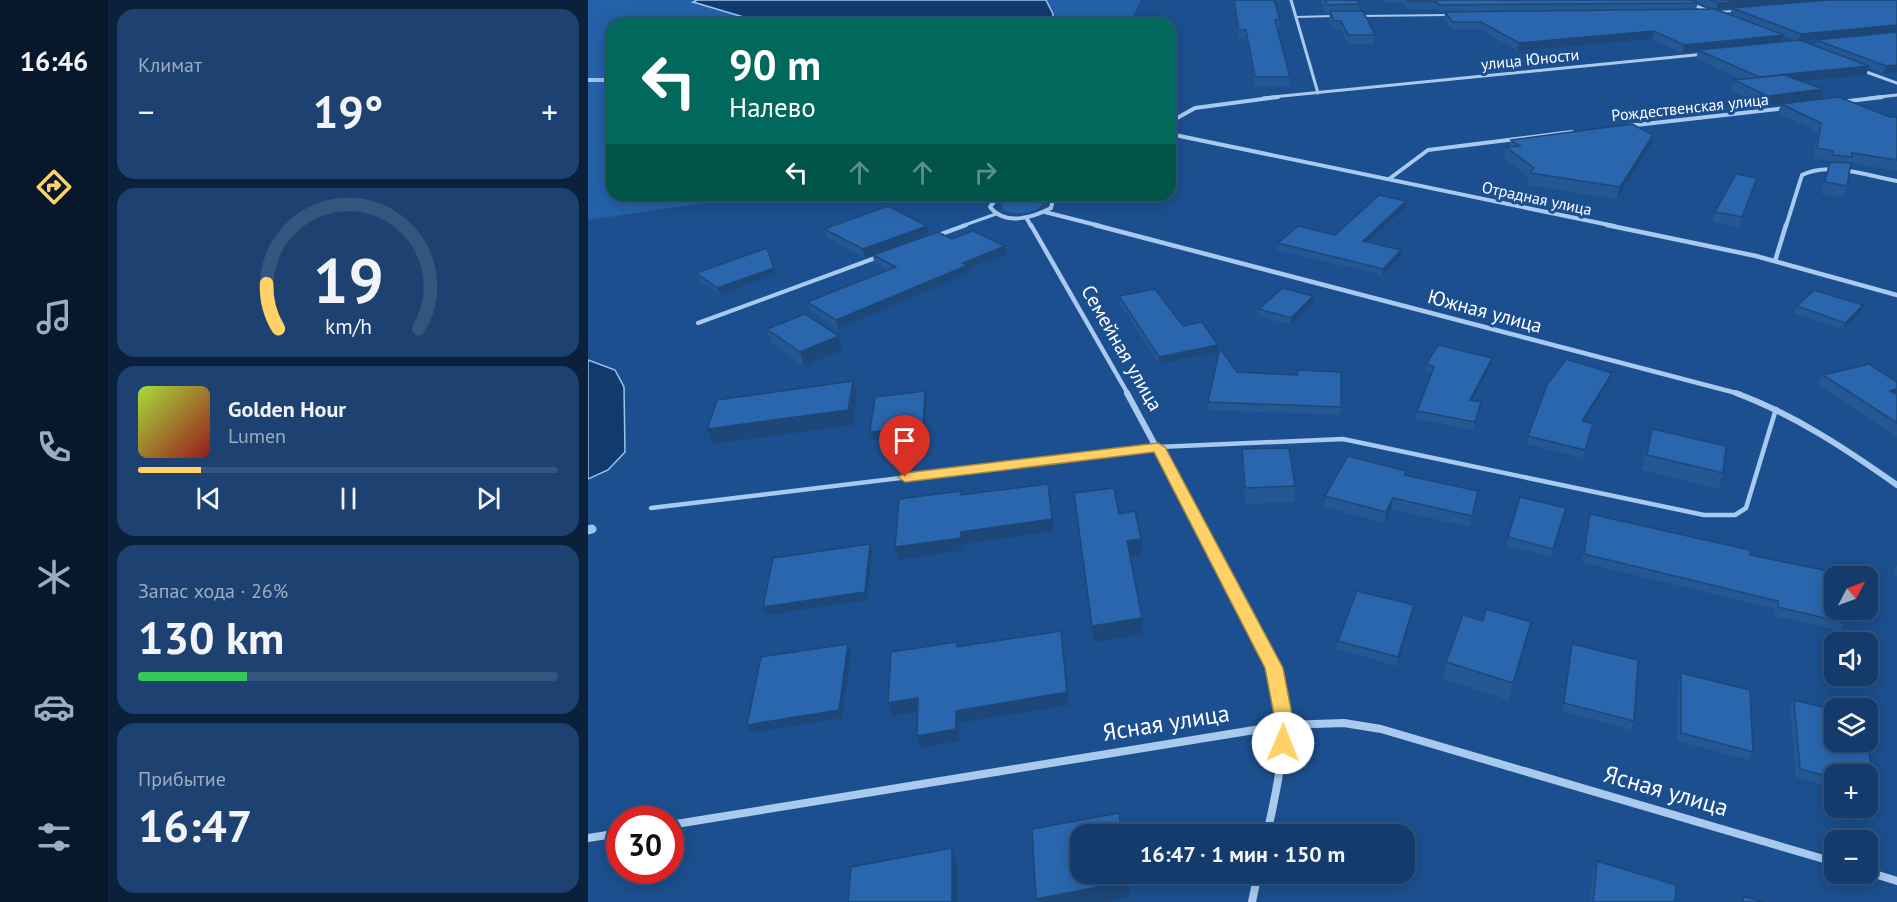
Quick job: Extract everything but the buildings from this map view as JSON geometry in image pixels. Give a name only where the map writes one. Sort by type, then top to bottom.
[{"type":"street","points":[[1291,0],[1318,93]]},
{"type":"street","points":[[1681,0],[1723,17]]},
{"type":"street","name":"улица Юности","points":[[1176,119],[1205,105],[1712,53]]},
{"type":"street","points":[[1852,66],[1897,83]]},
{"type":"street","points":[[1839,102],[1897,96]]},
{"type":"street","name":"Рождественская улица","points":[[1617,127],[1792,107]]},
{"type":"street","points":[[1389,179],[1428,150],[1582,131]]},
{"type":"street","name":"Отрадная улица","points":[[1176,135],[1775,261],[1897,295]]},
{"type":"street","points":[[1775,261],[1802,174],[1806,171],[1825,169],[1897,181]]},
{"type":"street","points":[[996,201],[990,207],[996,214],[1026,217],[1045,212],[1054,204],[1053,201]]},
{"type":"street","name":"Южная улица","points":[[1045,212],[1726,389],[1776,408],[1845,448],[1897,485]]},
{"type":"street","name":"Семейная улица","points":[[1026,217],[1158,447],[1274,668],[1285,725],[1278,781],[1269,824]]},
{"type":"street","name":"Ясная улица","points":[[684,823],[1285,725],[1344,723],[1381,729],[1824,859]]},
{"type":"street","points":[[588,838],[606,835]]},
{"type":"street","points":[[1878,875],[1897,881]]},
{"type":"street","points":[[1252,902],[1256,884]]},
{"type":"lane","points":[[1701,13],[1736,11]]},
{"type":"lane","points":[[1355,16],[1450,15]]},
{"type":"lane","points":[[1296,16],[1343,16]]},
{"type":"lane","points":[[930,238],[996,214]]},
{"type":"lane","points":[[698,322],[886,254]]},
{"type":"lane","points":[[651,508],[1158,447],[1343,439],[1704,515],[1735,515],[1746,508],[1776,408]]},
{"type":"shaded area","points":[[588,0],[697,0],[694,2],[749,18],[606,18],[606,201],[719,201],[588,220]]},
{"type":"shaded area","points":[[697,0],[1046,0],[1053,14],[1053,18],[747,18],[693,2]]},
{"type":"shaded area","points":[[1046,0],[1141,0],[1132,18],[1053,18]]},
{"type":"shaded area","points":[[1008,201],[1039,201],[1042,205],[1023,213],[1013,213],[1003,210],[1002,204]]},
{"type":"shaded area","points":[[588,360],[615,370],[624,387],[625,452],[608,470],[588,479]]},
{"type":"waterway","points":[[588,80],[606,80]]},
{"type":"waterway","points":[[588,530],[592,529]]},
{"type":"route","points":[[905,477],[1158,447],[1274,668],[1285,725],[1283,743]]}]
